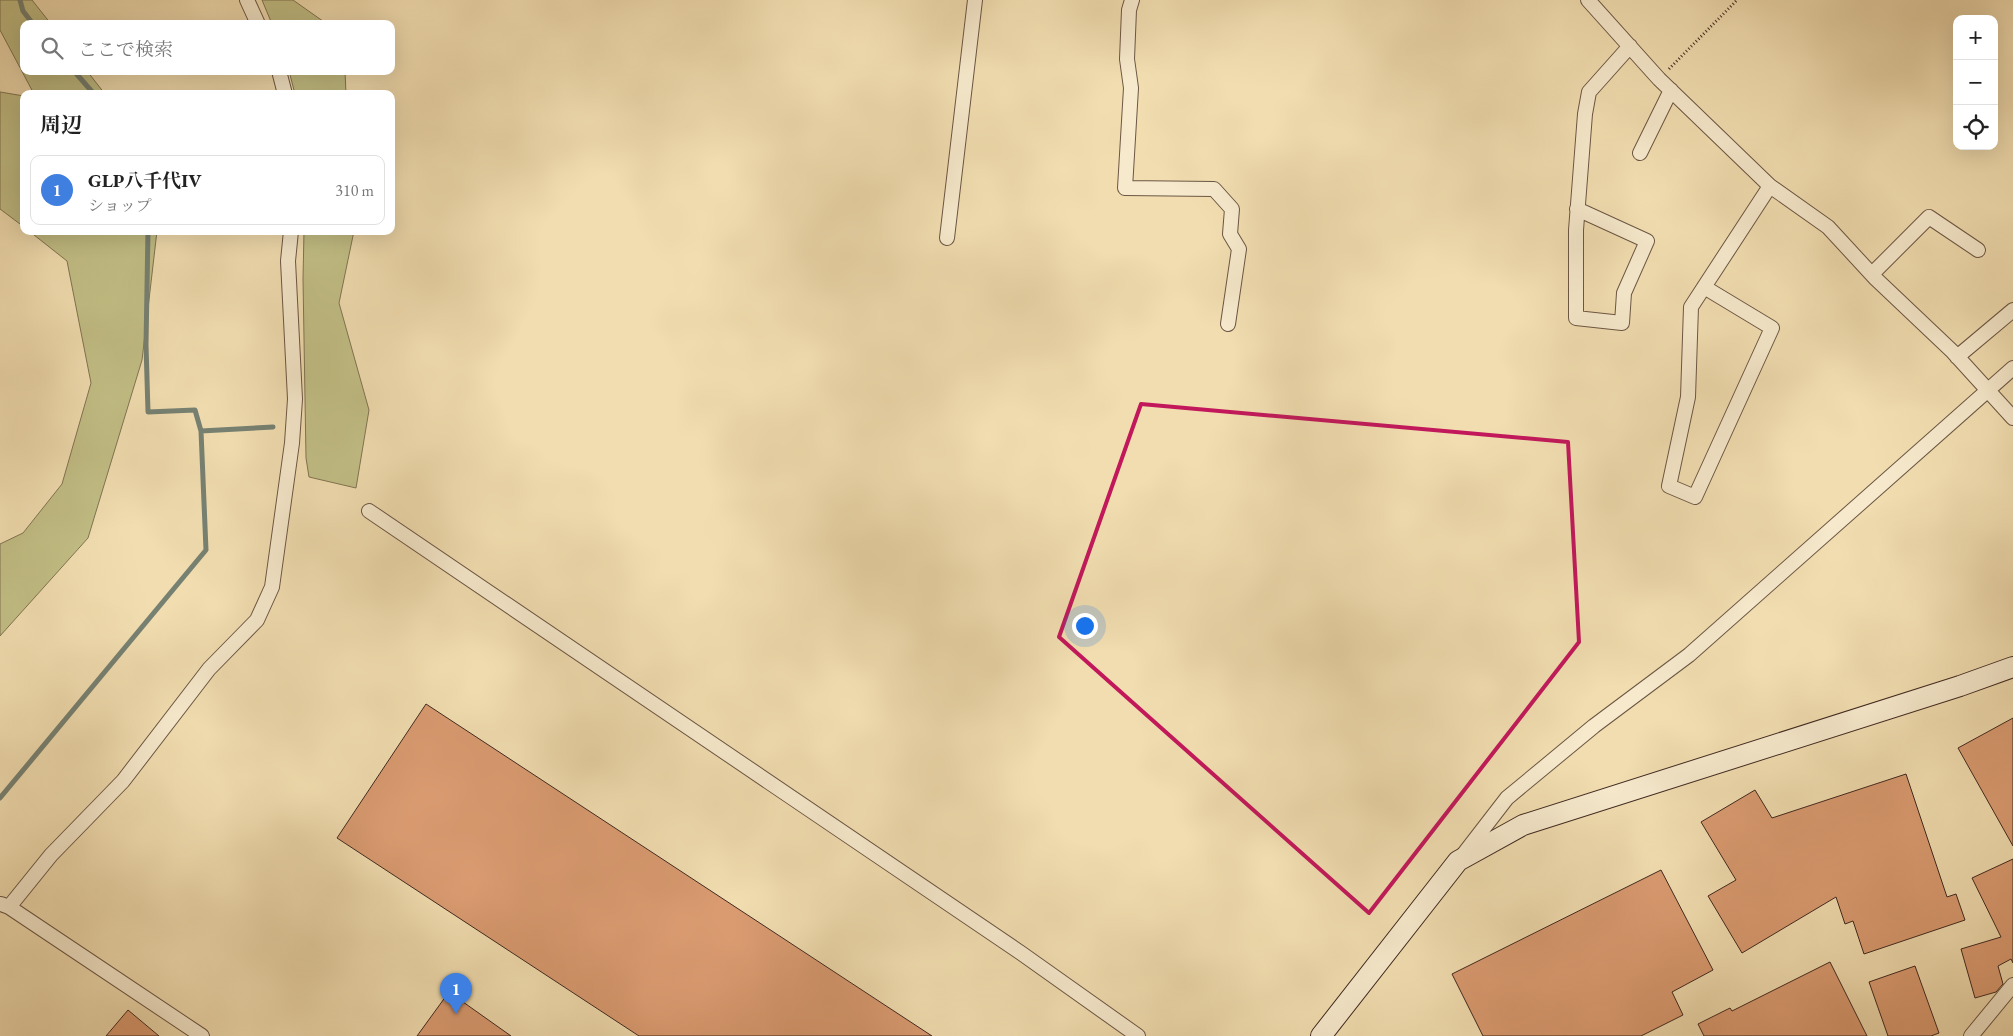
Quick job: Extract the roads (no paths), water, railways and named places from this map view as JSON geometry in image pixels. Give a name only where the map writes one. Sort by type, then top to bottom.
[{"type":"street","points":[[247,0],[256,20]]},
{"type":"street","points":[[946,238],[975,0]]},
{"type":"street","points":[[1132,0],[1129,10],[1127,59],[1131,88],[1125,188],[1214,189],[1232,210],[1230,234],[1239,249],[1228,324]]},
{"type":"street","points":[[1588,0],[1659,78],[1770,186],[1828,227],[1872,274],[1957,357],[2013,418]]},
{"type":"street","points":[[1578,210],[1647,241],[1624,293],[1622,323],[1576,318],[1578,210],[1585,114],[1589,92],[1630,46]]},
{"type":"street","points":[[280,75],[284,90]]},
{"type":"street","points":[[1640,153],[1671,90]]},
{"type":"street","points":[[1704,287],[1772,328],[1695,497],[1669,486],[1688,397],[1691,306],[1770,186]]},
{"type":"street","points":[[1872,274],[1930,217],[1978,250]]},
{"type":"street","points":[[202,1036],[4,905],[123,782],[209,669],[257,620],[272,587],[292,443],[295,399],[288,262],[291,235]]},
{"type":"street","points":[[1957,357],[2013,310]]},
{"type":"street","points":[[1321,1036],[1507,798],[1594,726],[1689,655],[2013,368]]},
{"type":"street","points":[[369,511],[1021,953],[1138,1036]]},
{"type":"street","points":[[1458,861],[1523,825],[1960,686],[2013,667]]},
{"type":"street","points":[[1971,1036],[2013,985]]},
{"type":"waterway","points":[[20,0],[23,11],[30,20]]},
{"type":"waterway","points":[[77,75],[91,90]]},
{"type":"waterway","points":[[0,798],[206,550],[201,431],[195,410],[148,412],[146,345],[148,235]]},
{"type":"waterway","points":[[201,431],[273,427]]},
{"type":"place","name":"GLP八千代Ⅳ","points":[[456,1014]]}]
